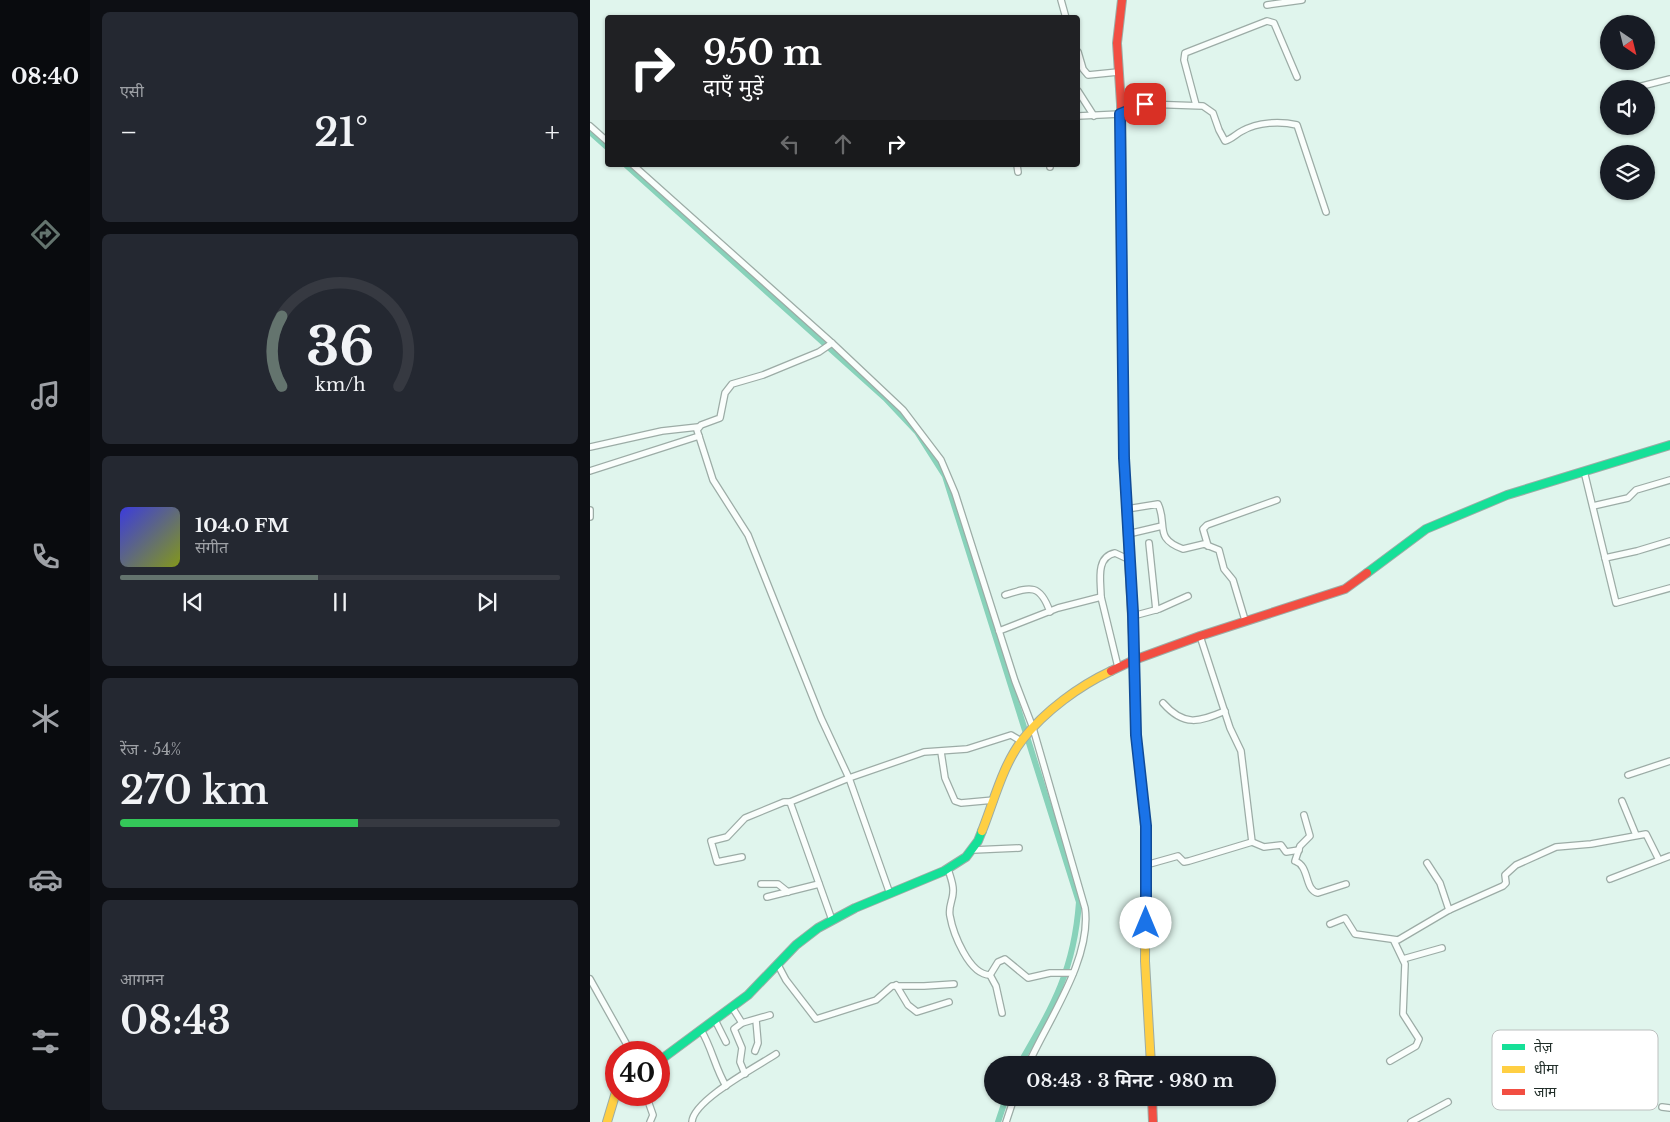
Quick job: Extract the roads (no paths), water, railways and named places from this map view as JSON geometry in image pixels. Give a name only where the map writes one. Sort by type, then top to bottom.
[{"type":"street","points":[[1061,0],[1065,15]]},
{"type":"street","points":[[1122,0],[1117,43],[1120,114],[1123,418],[1133,616],[1136,735],[1146,826],[1145,961],[1150,1056]]},
{"type":"street","points":[[1266,5],[1302,0]]},
{"type":"street","points":[[1196,106],[1184,60],[1185,54],[1267,21],[1274,23],[1297,77]]},
{"type":"street","points":[[1080,59],[1083,69],[1088,75],[1118,72]]},
{"type":"street","points":[[1655,83],[1670,79]]},
{"type":"street","points":[[1080,94],[1094,116]]},
{"type":"street","points":[[1080,116],[1120,114],[1145,104],[1209,108],[1213,112],[1219,130],[1226,141],[1243,130],[1256,126],[1282,122],[1298,126],[1326,212]]},
{"type":"street","points":[[590,126],[605,139]]},
{"type":"street","points":[[635,167],[903,410],[941,460],[955,493],[1085,903],[1086,914],[1083,937],[1072,973],[1032,1056]]},
{"type":"street","points":[[1017,167],[1018,172]]},
{"type":"street","points":[[590,447],[662,431],[698,427],[720,418],[725,393],[732,384],[763,375],[819,352],[831,343]]},
{"type":"street","points":[[698,427],[698,436],[718,489],[748,535],[821,718],[849,778],[890,894]]},
{"type":"street","points":[[590,471],[698,436]]},
{"type":"street","points":[[670,1053],[716,1020],[758,986],[806,937],[832,920],[960,863],[973,850],[1022,740],[1077,691],[1134,660],[1244,620],[1345,590],[1426,529],[1507,495],[1670,445]]},
{"type":"street","points":[[1584,471],[1616,603],[1670,588]]},
{"type":"street","points":[[1592,506],[1628,498],[1636,490],[1670,480]]},
{"type":"street","points":[[1208,546],[1204,529],[1206,525],[1277,500]]},
{"type":"street","points":[[1127,509],[1158,504],[1164,537],[1179,548],[1186,550],[1201,544],[1220,552],[1224,569],[1233,580],[1244,620]]},
{"type":"street","points":[[590,510],[590,517]]},
{"type":"street","points":[[1128,534],[1162,526]]},
{"type":"street","points":[[1605,558],[1637,551],[1670,540]]},
{"type":"street","points":[[1149,543],[1156,610]]},
{"type":"street","points":[[1118,667],[1101,597],[1101,565],[1104,559],[1114,553],[1130,560]]},
{"type":"street","points":[[1005,595],[1024,589],[1035,590],[1044,597],[1050,612]]},
{"type":"street","points":[[1133,616],[1156,610],[1188,596]]},
{"type":"street","points":[[999,631],[1050,612],[1101,597]]},
{"type":"street","points":[[1200,636],[1243,760],[1252,842]]},
{"type":"street","points":[[1163,703],[1171,710],[1192,721],[1201,721],[1225,711]]},
{"type":"street","points":[[742,857],[717,862],[712,842],[727,837],[745,818],[849,778],[924,752],[967,749],[1010,735],[1022,740]]},
{"type":"street","points":[[942,752],[945,778],[955,801],[961,803],[994,800]]},
{"type":"street","points":[[1628,775],[1670,761]]},
{"type":"street","points":[[1622,801],[1636,835]]},
{"type":"street","points":[[790,802],[808,848],[832,920]]},
{"type":"street","points":[[1304,815],[1310,836],[1300,846],[1295,861],[1303,866],[1313,892],[1318,893],[1346,884]]},
{"type":"street","points":[[1330,924],[1344,918],[1355,934],[1394,941],[1401,939],[1449,910],[1503,886],[1506,883],[1505,875],[1516,866],[1556,847],[1592,844],[1646,834],[1649,836],[1659,860]]},
{"type":"street","points":[[1146,865],[1178,856],[1184,862],[1189,861],[1252,842],[1264,847],[1281,845],[1286,852],[1299,850]]},
{"type":"street","points":[[973,850],[1019,848]]},
{"type":"street","points":[[1610,879],[1670,856]]},
{"type":"street","points":[[1427,863],[1440,883],[1449,910]]},
{"type":"street","points":[[948,869],[954,890],[949,913],[960,943],[973,966],[983,974],[990,974]]},
{"type":"street","points":[[761,884],[778,884],[788,892]]},
{"type":"street","points":[[766,897],[819,884]]},
{"type":"street","points":[[1390,1061],[1416,1046],[1419,1039],[1403,1014],[1405,970],[1403,959],[1394,941]]},
{"type":"street","points":[[1403,959],[1442,948]]},
{"type":"street","points":[[990,974],[998,962],[1005,959],[1009,960],[1028,978],[1056,973],[1072,973]]},
{"type":"street","points":[[778,965],[791,987],[816,1019],[876,1000],[889,987],[896,985],[954,984]]},
{"type":"street","points":[[990,974],[996,986],[1002,1013]]},
{"type":"street","points":[[590,979],[625,1041]]},
{"type":"street","points":[[896,985],[908,1005],[917,1012],[949,1002]]},
{"type":"street","points":[[732,1007],[742,1023]]},
{"type":"street","points":[[745,1074],[740,1062],[742,1048],[734,1031],[742,1023],[770,1016]]},
{"type":"street","points":[[716,1020],[726,1042]]},
{"type":"street","points":[[755,1051],[758,1043],[756,1020]]},
{"type":"street","points":[[701,1030],[709,1044],[717,1071],[726,1086]]},
{"type":"street","points":[[692,1122],[692,1119],[703,1104],[726,1086],[776,1054]]},
{"type":"street","points":[[1411,1122],[1448,1102]]},
{"type":"street","points":[[608,1121],[612,1106]]},
{"type":"street","points":[[650,1106],[653,1115],[650,1122]]},
{"type":"street","points":[[1006,1122],[1011,1106]]},
{"type":"street","points":[[1152,1106],[1153,1122]]},
{"type":"street","points":[[1662,1107],[1670,1108]]},
{"type":"waterway","points":[[590,132],[605,145]]},
{"type":"waterway","points":[[628,167],[885,398],[917,432],[945,476],[1079,902],[1067,968],[1052,1006],[1024,1056]]},
{"type":"waterway","points":[[998,1122],[1003,1106]]}]
